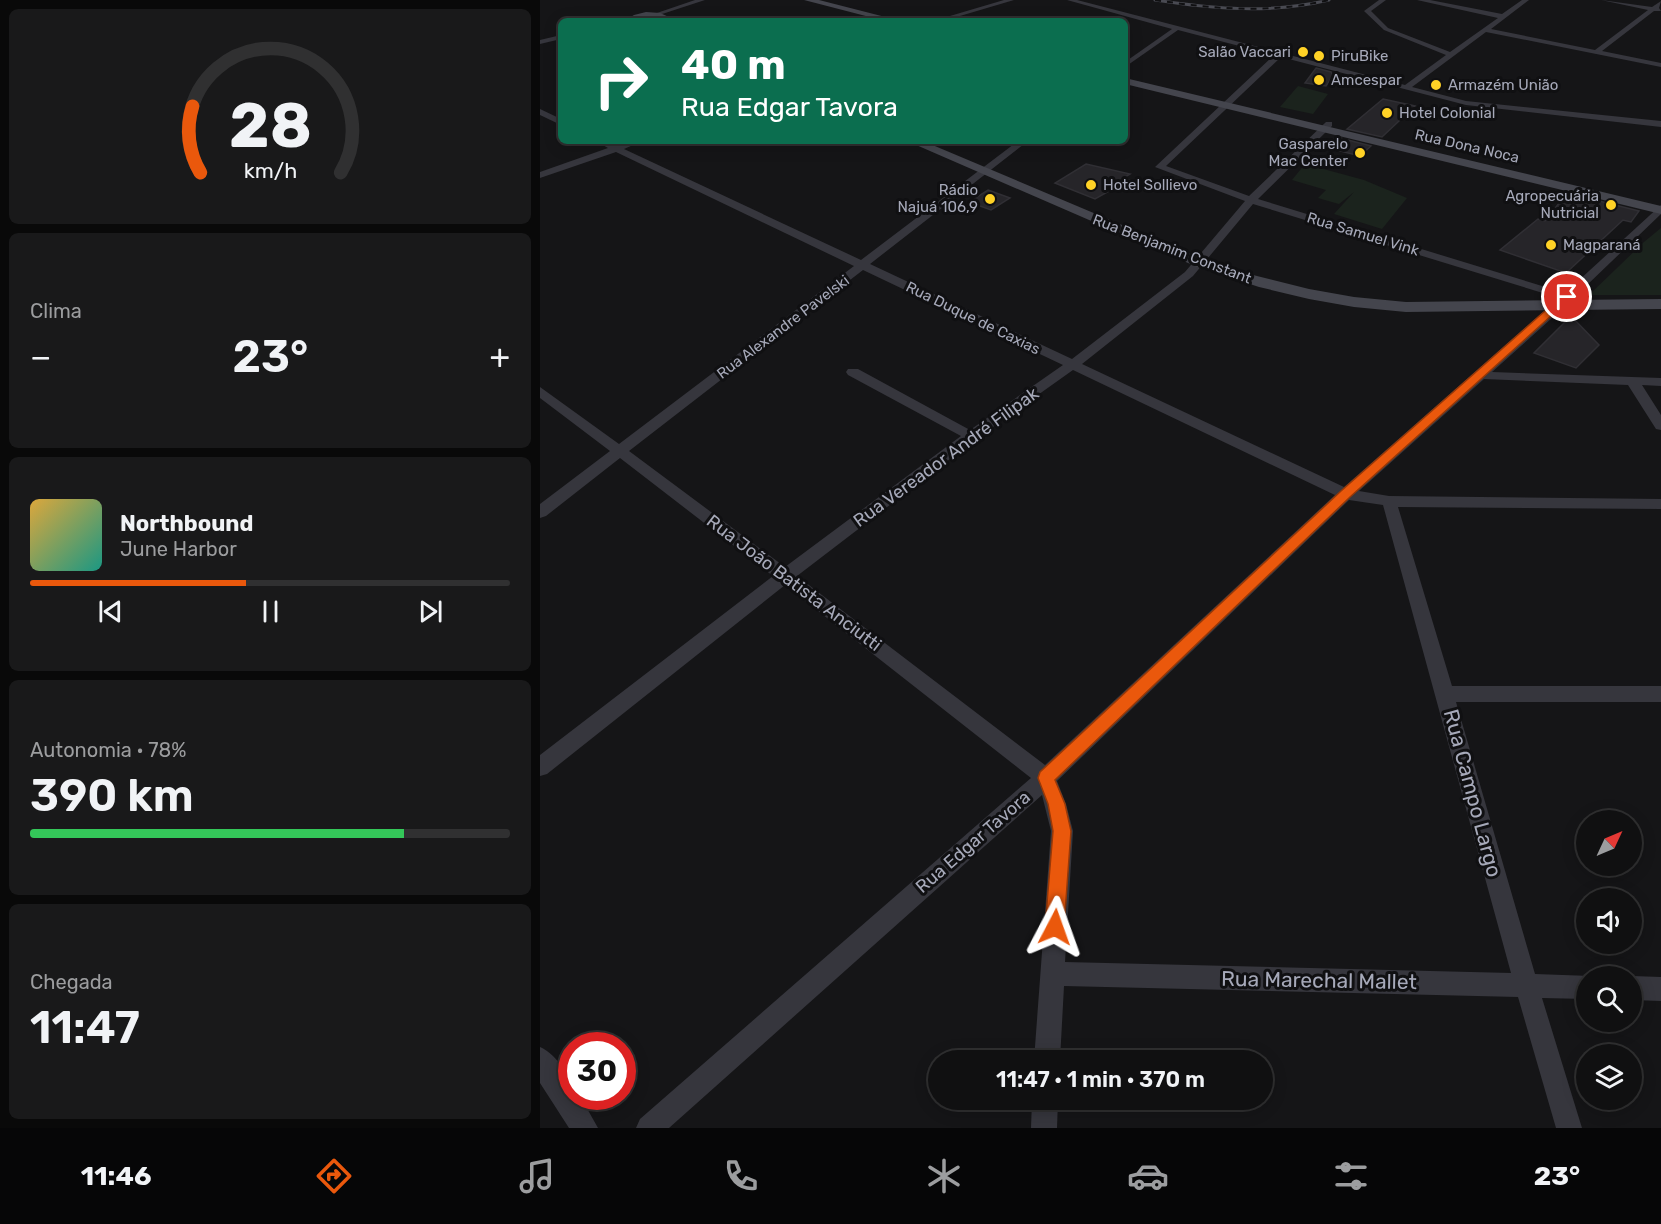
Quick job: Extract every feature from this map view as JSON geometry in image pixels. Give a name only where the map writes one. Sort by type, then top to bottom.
[{"type":"street","points":[[655,17],[702,0]]},
{"type":"street","points":[[808,0],[883,18]]},
{"type":"street","points":[[947,18],[1011,0]]},
{"type":"street","points":[[1070,0],[1486,107],[1661,124]]},
{"type":"street","points":[[1383,0],[1367,11],[1380,25],[1452,55]]},
{"type":"street","points":[[1419,0],[1505,17]]},
{"type":"street","points":[[1405,88],[1526,0]]},
{"type":"street","points":[[1604,0],[1657,9]]},
{"type":"street","points":[[1596,52],[1657,9],[1661,3]]},
{"type":"street","points":[[1128,63],[1177,28]]},
{"type":"street","points":[[1486,30],[1661,65]]},
{"type":"street","points":[[540,42],[558,38]]},
{"type":"street","points":[[1227,102],[1279,55]]},
{"type":"street","name":"Rua Dona Noca","points":[[1128,76],[1661,207]]},
{"type":"street","name":"Rua Dona Noca","points":[[1128,82],[1227,102]]},
{"type":"street","name":"Rua Samuel Vink","points":[[1227,102],[1160,167],[1251,200],[1562,301]]},
{"type":"street","points":[[540,112],[558,121]]},
{"type":"street","name":"Rua Vereador André Filipak","points":[[540,766],[785,576],[971,436],[1072,365],[1189,274],[1251,200],[1327,126]]},
{"type":"street","name":"Rua Duque de Caxias","points":[[606,144],[1346,494]]},
{"type":"street","points":[[540,175],[630,144]]},
{"type":"street","name":"Rua Benjamim Constant","points":[[920,144],[1200,263],[1275,287],[1379,305],[1426,308],[1562,301],[1661,304]]},
{"type":"street","name":"Rua Alexandre Pavelski","points":[[540,512],[1020,144]]},
{"type":"street","name":"Rua Edgar Tavora","points":[[649,1128],[1046,778],[1346,494],[1562,301],[1661,207]]},
{"type":"street","points":[[853,372],[971,436]]},
{"type":"street","points":[[1478,375],[1661,382]]},
{"type":"street","points":[[1633,382],[1661,426]]},
{"type":"street","name":"Rua João Batista Anciutti","points":[[540,390],[1046,778]]},
{"type":"street","points":[[1346,494],[1389,501],[1661,504]]},
{"type":"street","name":"Rua Campo Largo","points":[[1389,501],[1446,694],[1525,985],[1569,1128]]},
{"type":"street","points":[[1446,694],[1661,694]]},
{"type":"street","points":[[1046,778],[1056,804],[1062,831],[1047,1050]]},
{"type":"street","name":"Rua Marechal Mallet","points":[[1051,974],[1576,987]]},
{"type":"street","points":[[1642,988],[1661,989]]},
{"type":"street","points":[[540,1060],[585,1128]]},
{"type":"street","points":[[1044,1128],[1045,1110]]},
{"type":"shaded area","points":[[1298,86],[1328,94],[1313,114],[1280,107]]},
{"type":"shaded area","points":[[1305,164],[1364,180],[1407,198],[1382,229],[1334,214],[1354,192],[1339,204],[1318,198],[1326,190],[1292,180]]},
{"type":"shaded area","points":[[1661,228],[1661,295],[1589,295],[1644,242]]},
{"type":"building","name":"Amcespar","points":[[1316,68],[1331,72],[1333,76],[1326,86],[1305,83]]},
{"type":"building","name":"Hotel Colonial","points":[[1383,99],[1415,106],[1382,137],[1347,129]]},
{"type":"building","name":"Gasparelo Mac Center","points":[[1336,137],[1371,146],[1360,156],[1324,147]]},
{"type":"building","name":"Hotel Sollievo","points":[[1086,164],[1130,174],[1123,178],[1129,180],[1095,199],[1055,183]]},
{"type":"building","name":"Rádio Najuá 106,9","points":[[988,190],[1010,198],[991,210],[969,202]]},
{"type":"building","points":[[1567,193],[1639,211],[1631,222],[1623,220],[1566,273],[1500,250],[1538,219],[1545,221]]},
{"type":"building","points":[[1571,316],[1599,345],[1576,368],[1534,353]]},
{"type":"railway","points":[[1155,0],[1242,9],[1285,7],[1329,0]]},
{"type":"place","name":"Salão Vaccari","points":[[1303,52]]},
{"type":"place","name":"PiruBike","points":[[1319,56]]},
{"type":"place","name":"Amcespar","points":[[1319,80]]},
{"type":"place","name":"Armazém União","points":[[1436,85]]},
{"type":"place","name":"Hotel Colonial","points":[[1387,113]]},
{"type":"place","name":"Gasparelo Mac Center","points":[[1360,153]]},
{"type":"place","name":"Hotel Sollievo","points":[[1091,185]]},
{"type":"place","name":"Rádio Najuá 106,9","points":[[990,199]]},
{"type":"place","name":"Agropecuária Nutricial","points":[[1611,205]]},
{"type":"place","name":"Magparaná","points":[[1551,245]]},
{"type":"route","points":[[1055,927],[1062,831],[1056,804],[1046,778],[1346,494],[1567,297]]}]
